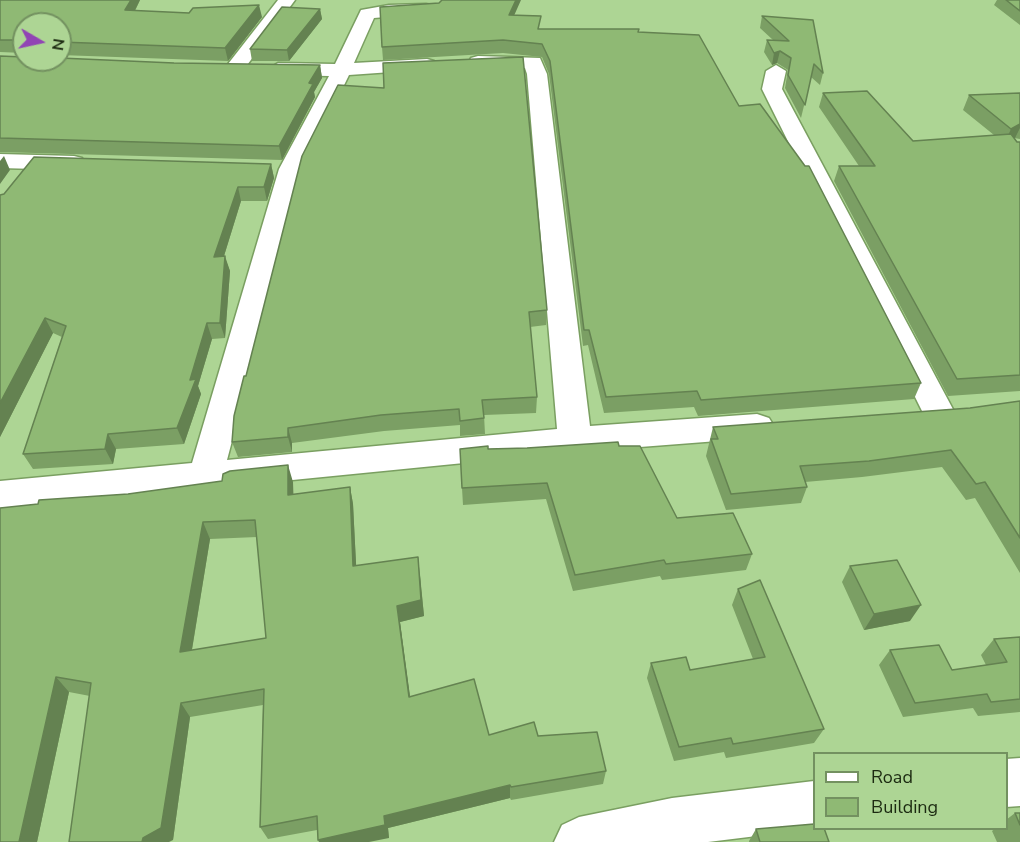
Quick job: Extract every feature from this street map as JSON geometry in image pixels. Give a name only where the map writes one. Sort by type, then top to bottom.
[{"type":"street","points":[[235,68],[287,0]]},
{"type":"street","points":[[206,475],[280,168],[342,70],[366,14],[389,10],[434,9]]},
{"type":"street","points":[[212,68],[342,70],[520,60],[533,62],[537,74],[575,440]]},
{"type":"street","points":[[776,71],[772,89],[939,412]]},
{"type":"street","points":[[0,161],[92,164]]},
{"type":"street","points":[[14,186],[34,161]]},
{"type":"street","points":[[904,415],[974,409]]},
{"type":"street","points":[[0,495],[575,440],[786,424]]},
{"type":"street","points":[[579,842],[675,832],[813,806]]},
{"type":"building","points":[[0,0],[131,0],[125,10],[189,13],[193,8],[259,5],[225,48],[72,42],[72,12],[12,12],[12,40],[0,40]]},
{"type":"building","points":[[442,0],[516,0],[509,15],[541,16],[538,29],[639,29],[638,32],[699,35],[739,106],[760,104],[805,166],[809,166],[921,383],[701,400],[697,391],[606,397],[589,330],[584,330],[550,61],[542,44],[503,40],[382,47],[380,7],[439,3]]},
{"type":"building","points":[[1006,0],[1020,0],[1020,11]]},
{"type":"building","points":[[282,7],[320,9],[287,50],[250,49]]},
{"type":"building","points":[[762,16],[813,20],[823,73],[814,64],[805,105],[788,75],[791,58],[780,51],[774,53],[767,40],[789,41]]},
{"type":"building","points":[[0,56],[12,56],[12,72],[72,72],[72,59],[174,63],[320,65],[309,83],[313,84],[279,146],[0,138]]},
{"type":"building","points":[[523,57],[547,310],[529,312],[537,397],[482,400],[484,418],[460,421],[459,409],[381,415],[288,428],[288,437],[232,442],[234,416],[302,156],[338,85],[384,88],[383,63]]},
{"type":"building","points":[[867,91],[913,141],[1011,134],[1017,142],[1020,142],[1020,375],[957,379],[839,166],[875,166],[823,93]]},
{"type":"building","points":[[1020,93],[1020,124],[1011,129],[969,95]]},
{"type":"building","points":[[34,157],[271,164],[264,187],[238,187],[214,257],[225,256],[220,323],[207,323],[190,380],[196,379],[177,428],[108,434],[105,449],[23,454],[66,326],[45,318],[0,403],[0,195],[4,194]]},
{"type":"building","points":[[1020,401],[1020,538],[985,482],[976,484],[951,450],[869,461],[800,466],[807,487],[731,494],[711,439],[718,439],[713,427],[970,408]]},
{"type":"building","points":[[618,442],[619,446],[640,446],[677,518],[733,513],[752,554],[666,564],[664,560],[575,575],[547,483],[462,488],[460,449],[488,446],[488,449],[527,448]]},
{"type":"building","points":[[288,465],[288,495],[350,487],[353,566],[418,557],[421,600],[397,606],[409,697],[474,679],[489,735],[534,722],[538,736],[597,732],[606,771],[511,787],[510,785],[384,816],[385,825],[318,840],[317,816],[260,827],[264,689],[181,703],[161,828],[143,838],[142,842],[69,842],[91,683],[56,677],[19,842],[0,842],[0,508],[38,504],[39,500],[128,494],[222,481],[223,474],[230,471]],"holes":[[[255,520],[266,638],[180,652],[203,522]]]},
{"type":"building","points":[[897,560],[921,605],[874,614],[850,566]]},
{"type":"building","points":[[760,580],[824,729],[733,744],[731,738],[679,747],[651,663],[686,657],[690,670],[765,657],[738,589]]},
{"type":"building","points":[[1020,637],[1020,699],[991,702],[987,694],[915,703],[890,650],[939,645],[952,670],[1007,662],[994,639]]},
{"type":"building","points":[[1015,813],[1020,813],[1020,825]]},
{"type":"building","points":[[813,824],[813,830],[825,830],[829,842],[760,842],[756,829]]}]
